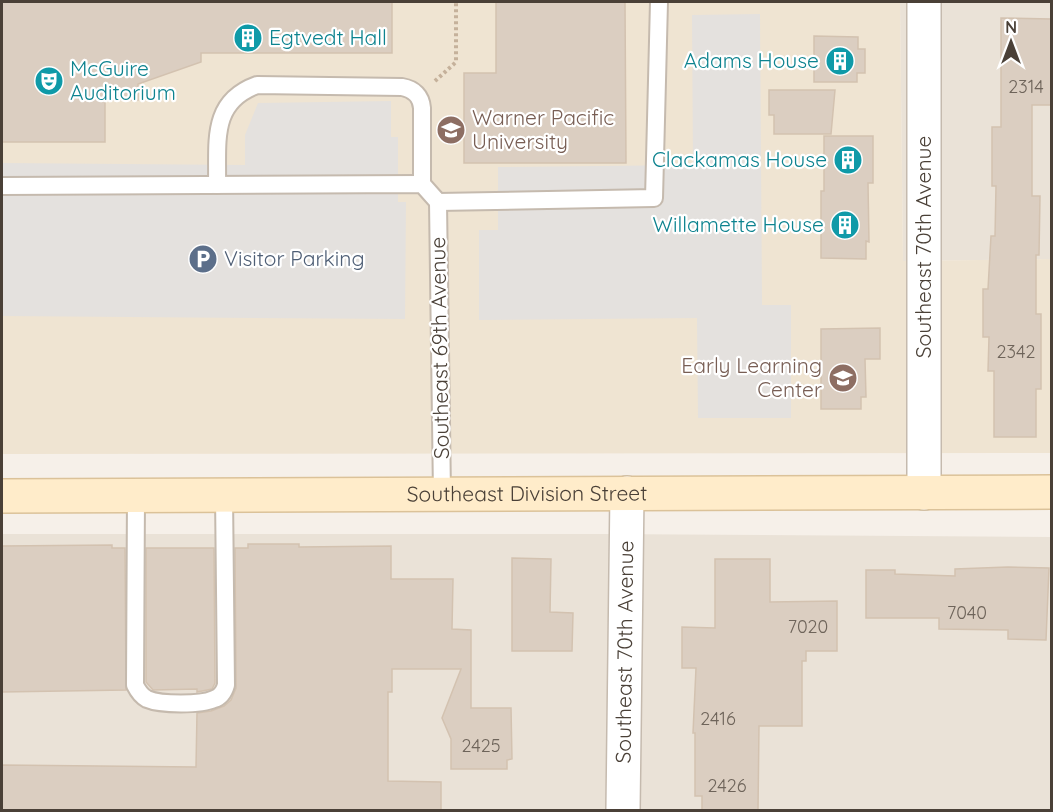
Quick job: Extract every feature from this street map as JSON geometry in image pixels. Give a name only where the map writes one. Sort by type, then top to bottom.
[{"type":"main road","name":"Southeast Division Street","points":[[2,495],[1052,492]]},
{"type":"street","name":"Southeast 70th Avenue","points":[[924,2],[924,493]]},
{"type":"street","name":"Southeast 70th Avenue","points":[[623,810],[627,493]]},
{"type":"lane","points":[[217,185],[219,127],[223,112],[231,100],[243,90],[257,85],[402,87],[409,88],[419,96],[422,108],[422,184],[438,202],[654,198],[659,2]]},
{"type":"lane","points":[[2,186],[422,184]]},
{"type":"lane","name":"Southeast 69th Avenue","points":[[438,202],[442,494]]},
{"type":"lane","points":[[136,495],[135,685],[148,700],[194,703],[217,699],[224,692],[226,685],[224,494]]},
{"type":"path","points":[[419,96],[456,62],[456,2]]},
{"type":"shaded area","name":"Warner Pacific University","points":[[2,2],[900,2],[903,261],[1051,259],[1051,453],[2,454]]},
{"type":"shaded area","points":[[900,2],[1051,2],[1051,307],[1050,259],[903,261]]},
{"type":"shaded area","points":[[760,14],[762,305],[791,305],[791,418],[698,418],[697,318],[479,320],[479,230],[498,230],[498,167],[693,165],[692,15]]},
{"type":"shaded area","name":"Visitor Parking","points":[[391,101],[391,137],[398,137],[398,202],[406,202],[405,319],[2,316],[2,163],[245,165],[245,135],[258,103]]},
{"type":"shaded area","points":[[2,534],[1051,537],[1051,810],[2,810]]},
{"type":"building","points":[[2,2],[392,2],[392,53],[201,53],[201,62],[138,84],[138,100],[105,100],[105,142],[2,142]]},
{"type":"building","points":[[496,2],[625,2],[626,163],[464,163],[464,73],[496,73]]},
{"type":"building","points":[[1001,18],[1051,19],[1052,105],[1032,105],[1032,196],[1040,196],[1039,255],[1036,255],[1036,314],[1041,314],[1041,389],[1036,389],[1036,437],[994,437],[994,371],[988,371],[989,337],[983,337],[983,289],[988,289],[991,236],[995,236],[996,186],[992,186],[992,127],[1001,127]]},
{"type":"building","name":"Adams House","points":[[814,36],[858,37],[858,49],[865,49],[865,73],[857,73],[857,82],[814,82]]},
{"type":"building","points":[[769,90],[835,90],[831,134],[774,134],[774,115],[769,115]]},
{"type":"building","points":[[824,136],[873,136],[873,183],[868,183],[869,242],[866,241],[866,259],[821,258]]},
{"type":"building","name":"Early Learning Center","points":[[880,328],[880,359],[865,359],[866,397],[861,397],[861,409],[821,409],[821,329]]},
{"type":"building","points":[[248,544],[299,544],[299,547],[391,546],[391,579],[453,579],[452,629],[471,630],[471,708],[511,708],[512,759],[507,760],[507,769],[451,769],[451,739],[442,718],[461,669],[392,669],[392,692],[388,692],[388,781],[441,782],[441,810],[2,810],[2,765],[196,767],[197,713],[224,706],[231,700],[236,688],[235,548],[248,548]]},
{"type":"building","points":[[112,545],[112,548],[125,548],[126,690],[2,692],[2,546]]},
{"type":"building","points":[[146,548],[214,548],[215,683],[212,689],[197,692],[197,689],[153,690],[146,682]]},
{"type":"building","points":[[512,558],[551,559],[550,612],[573,613],[572,651],[512,651]]},
{"type":"building","points":[[715,559],[770,559],[770,602],[837,601],[837,651],[806,651],[806,661],[802,661],[802,726],[759,726],[758,810],[702,810],[702,796],[695,796],[695,733],[693,733],[696,668],[682,668],[682,627],[715,628]]},
{"type":"building","points":[[1049,568],[1046,640],[1008,639],[1008,630],[939,629],[939,618],[866,618],[866,570],[895,570],[895,574],[955,576],[955,569]]},
{"type":"place","name":"Egtvedt Hall","points":[[248,38]]},
{"type":"place","name":"Adams House","points":[[840,61]]},
{"type":"place","name":"McGuire Auditorium","points":[[49,81]]},
{"type":"place","name":"Warner Pacific University","points":[[451,130]]},
{"type":"place","name":"Clackamas House","points":[[848,160]]},
{"type":"place","name":"Willamette House","points":[[845,225]]},
{"type":"place","name":"Visitor Parking","points":[[203,259]]},
{"type":"place","name":"Early Learning Center","points":[[843,378]]}]
